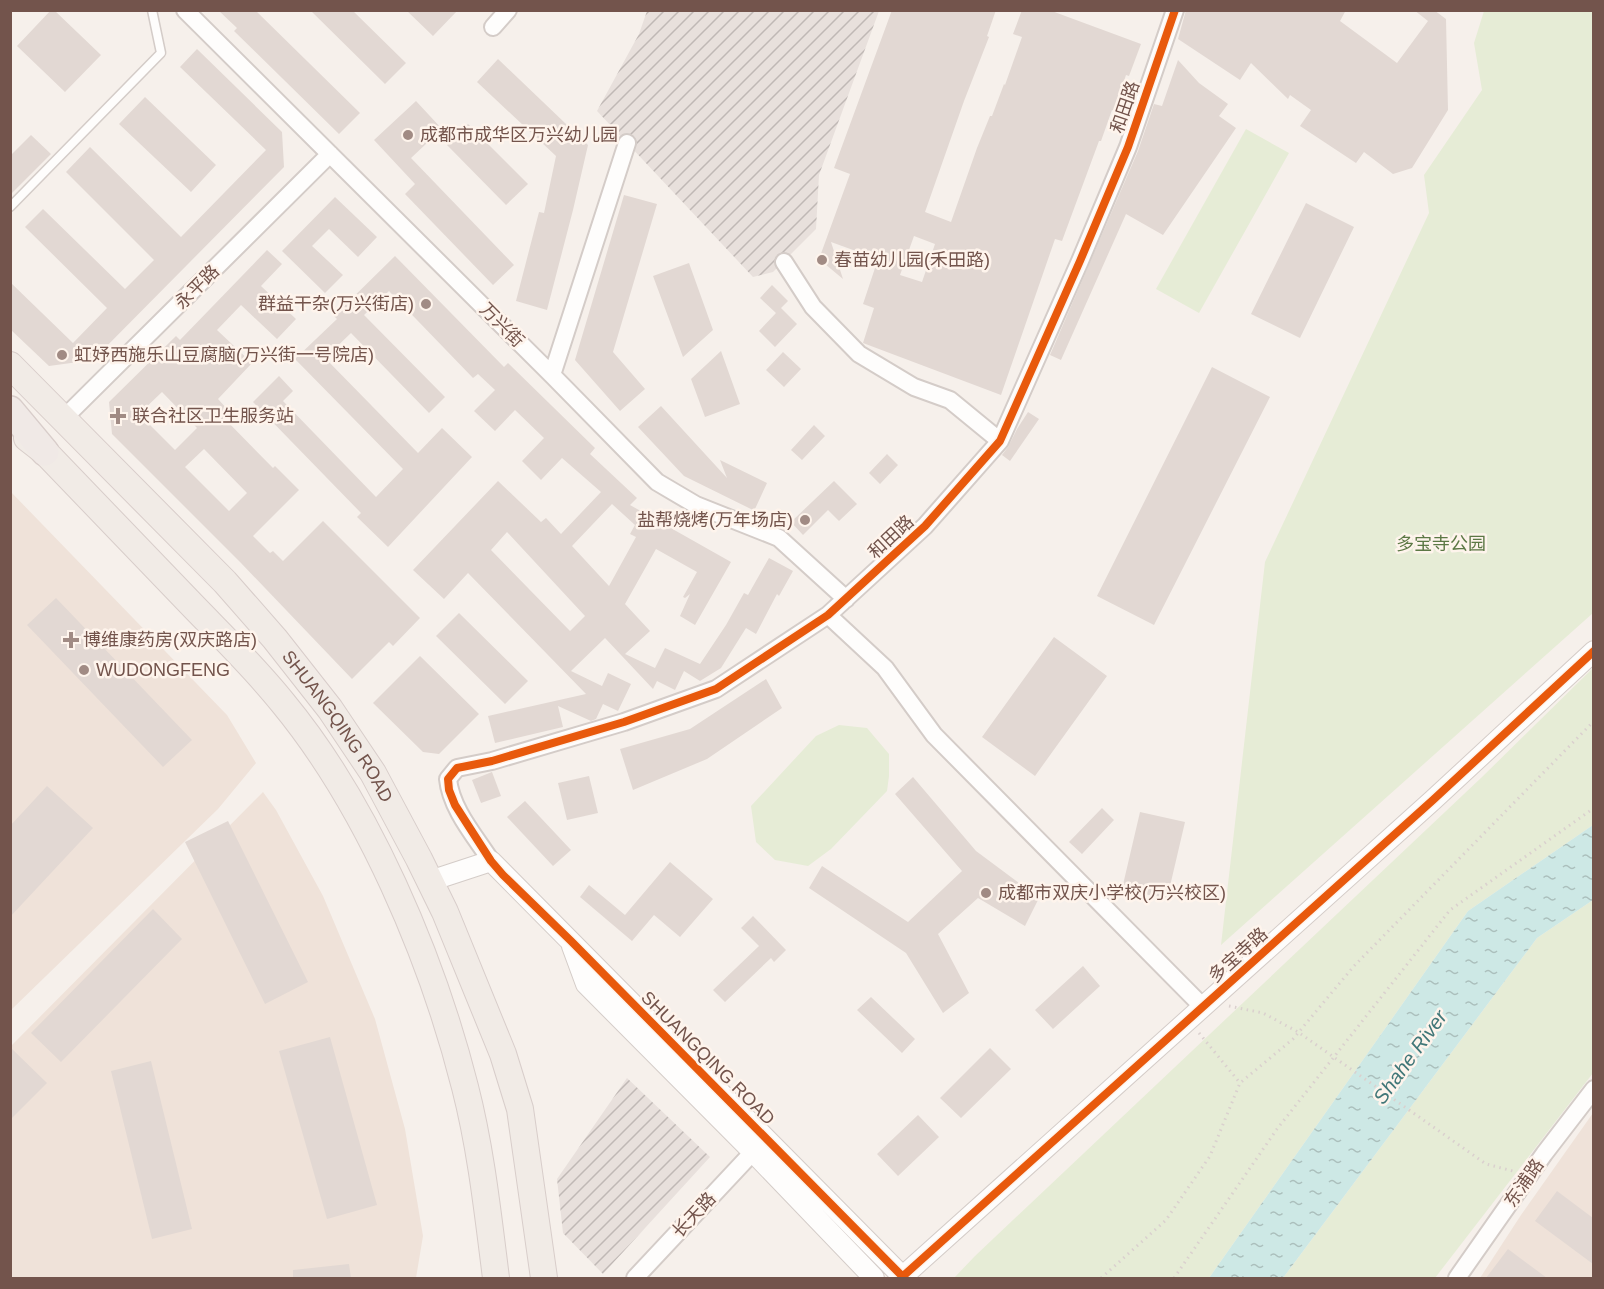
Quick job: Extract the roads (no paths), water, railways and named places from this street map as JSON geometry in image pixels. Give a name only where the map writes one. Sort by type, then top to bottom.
[{"type":"highway","points":[[10,410],[45,452]]},
{"type":"main road","name":"SHUANGQING ROAD","points":[[10,366],[225,582],[275,639],[330,709],[373,773],[445,912],[503,1054],[520,1110],[544,1278]]},
{"type":"main road","name":"SHUANGQING ROAD","points":[[10,425],[45,452],[284,703],[315,745],[363,824],[404,908],[435,987],[465,1087],[484,1183],[496,1278]]},
{"type":"street","name":"万兴街","points":[[185,10],[657,482],[696,506],[779,538],[846,599]]},
{"type":"street","points":[[493,27],[508,10]]},
{"type":"street","name":"和田路","points":[[491,861],[455,805],[448,779],[457,768],[624,722],[716,689],[828,615],[925,526],[1000,441],[1128,147],[1175,10]]},
{"type":"street","points":[[552,375],[627,143]]},
{"type":"street","name":"永平路","points":[[63,419],[330,154]]},
{"type":"street","points":[[784,262],[813,307],[859,354],[914,387],[950,400],[1000,441]]},
{"type":"street","points":[[828,615],[885,668],[934,735],[1206,1004]]},
{"type":"street","name":"多宝寺路","points":[[902,1278],[1424,808],[1593,651]]},
{"type":"street","points":[[430,881],[491,861]]},
{"type":"street","name":"SHUANGQING ROAD","points":[[491,861],[902,1278]]},
{"type":"street","name":"SHUANGQING ROAD","points":[[571,940],[586,984],[874,1278]]},
{"type":"street","name":"东浦路","points":[[1457,1278],[1593,1089]]},
{"type":"street","name":"长天路","points":[[635,1278],[753,1152]]},
{"type":"lane","points":[[10,207],[161,53],[152,10]]},
{"type":"water","name":"Shahe River","points":[[1593,825],[1593,900],[1537,938],[1283,1278],[1209,1278],[1468,911]]},
{"type":"place","name":"成都市成华区万兴幼儿园","points":[[408,135]]},
{"type":"place","name":"春苗幼儿园(禾田路)","points":[[822,260]]},
{"type":"place","name":"群益干杂(万兴街店)","points":[[426,304]]},
{"type":"place","name":"虹妤西施乐山豆腐脑(万兴街一号院店)","points":[[62,355]]},
{"type":"place","name":"联合社区卫生服务站","points":[[118,416]]},
{"type":"place","name":"盐帮烧烤(万年场店)","points":[[805,520]]},
{"type":"place","name":"博维康药房(双庆路店)","points":[[71,640]]},
{"type":"place","name":"WUDONGFENG","points":[[84,670]]},
{"type":"place","name":"成都市双庆小学校(万兴校区)","points":[[986,893]]},
{"type":"park label","name":"多宝寺公园","points":[[1441,544]]}]
